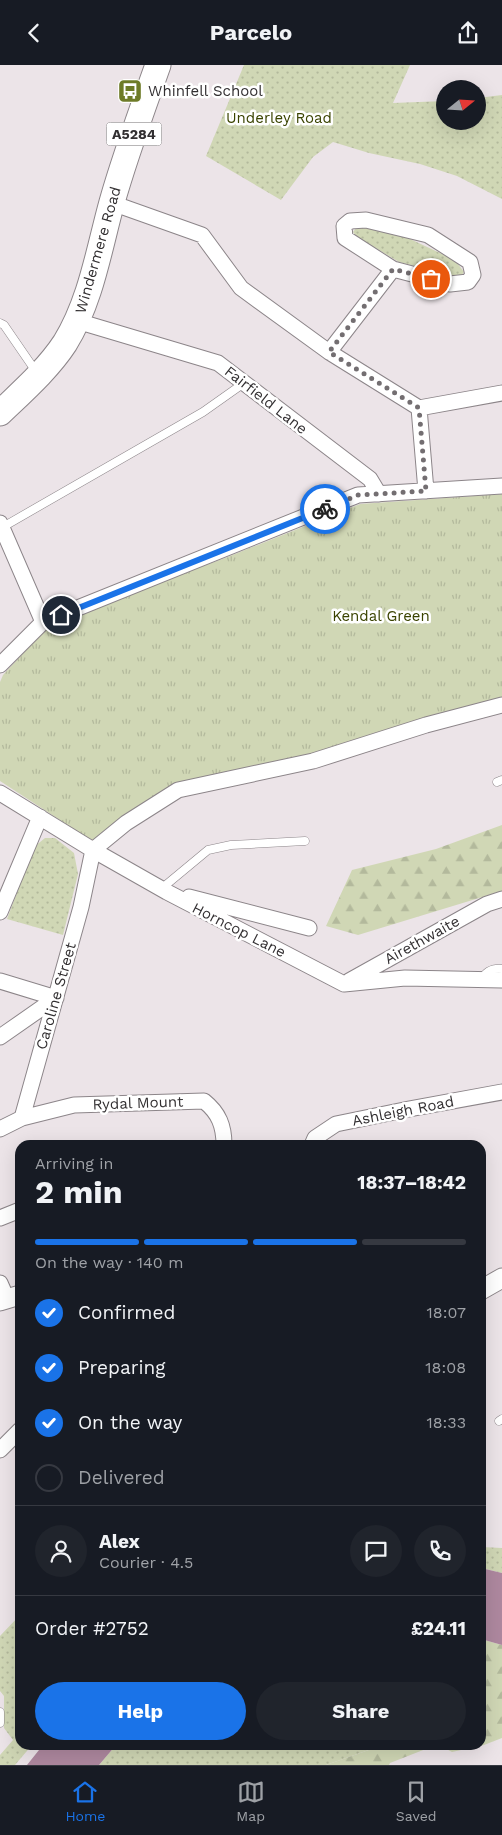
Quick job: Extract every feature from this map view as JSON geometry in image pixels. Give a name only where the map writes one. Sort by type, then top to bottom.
[{"type":"highway","name":"Windermere Road","points":[[0,413],[39,375],[64,344],[77,321],[96,264],[112,203],[158,65]]},
{"type":"street","points":[[112,203],[202,235],[241,288],[329,352],[419,408],[502,393]]},
{"type":"street","points":[[350,221],[366,221],[428,235],[470,262],[473,275],[468,282],[450,284],[393,269],[345,238],[344,227],[350,221]]},
{"type":"street","points":[[329,352],[393,269]]},
{"type":"street","name":"Fairfield Lane","points":[[77,321],[218,363],[370,479],[379,494]]},
{"type":"street","points":[[419,408],[426,491]]},
{"type":"street","points":[[0,665],[43,622],[358,495],[502,486]]},
{"type":"street","points":[[1,526],[43,622]]},
{"type":"street","points":[[92,850],[126,823],[178,790],[313,761],[426,725],[502,705]]},
{"type":"street","name":"Horncop Lane","points":[[0,793],[92,850],[164,890],[344,984]]},
{"type":"street","points":[[0,912],[40,817]]},
{"type":"street","name":"Caroline Street","points":[[22,1118],[82,907],[92,850]]},
{"type":"street","points":[[164,890],[309,927]]},
{"type":"street","name":"Airethwaite","points":[[344,984],[487,903],[502,899]]},
{"type":"street","points":[[344,984],[405,978],[502,980]]},
{"type":"street","points":[[0,981],[56,998]]},
{"type":"street","points":[[0,1037],[56,998]]},
{"type":"street","name":"Ashleigh Road","points":[[313,1140],[336,1124],[502,1092]]},
{"type":"street","name":"Rydal Mount","points":[[22,1118],[74,1105],[204,1101],[220,1117],[224,1140]]},
{"type":"street","points":[[0,1129],[22,1118]]},
{"type":"street","points":[[0,1218],[15,1212]]},
{"type":"street","points":[[486,1287],[502,1279]]},
{"type":"street","points":[[0,1450],[15,1435]]},
{"type":"lane","points":[[0,323],[4,325],[39,375]]},
{"type":"lane","points":[[1,526],[203,412],[244,383]]},
{"type":"lane","points":[[164,890],[208,849],[231,845],[306,841]]},
{"type":"lane","points":[[481,980],[485,973],[502,969]]},
{"type":"lane","points":[[0,1712],[0,1723]]},
{"type":"green space","name":"Underley Road","points":[[244,65],[410,65],[393,103],[436,101],[436,130],[486,130],[486,97],[502,95],[502,199],[457,176],[420,164],[369,153],[333,142],[313,157],[281,200],[206,156]]},
{"type":"green space","points":[[357,227],[393,231],[455,260],[464,272],[461,276],[455,276],[399,262],[357,237],[353,232]]},
{"type":"green space","name":"Kendal Green","points":[[502,494],[502,698],[422,720],[326,752],[175,787],[92,841],[0,781],[0,682],[3,675],[52,622],[225,558],[360,504]]},
{"type":"green space","points":[[502,825],[502,891],[358,935],[326,926],[352,870],[436,849]]},
{"type":"green space","points":[[45,838],[55,838],[74,853],[78,874],[63,935],[7,919],[34,847]]},
{"type":"green space","points":[[486,1547],[502,1548],[502,1573],[486,1569]]},
{"type":"green space","points":[[15,1620],[15,1750],[28,1750],[15,1765],[0,1765],[0,1755],[13,1740],[4,1728],[4,1696],[0,1691],[0,1636]]},
{"type":"green space","points":[[486,1640],[502,1645],[502,1738],[486,1744]]},
{"type":"green space","points":[[112,1750],[369,1750],[326,1765],[99,1765]]},
{"type":"green space","points":[[369,1750],[423,1750],[389,1765],[326,1765]]},
{"type":"shaded area","points":[[486,1569],[502,1573],[502,1645],[486,1640]]},
{"type":"shaded area","points":[[39,1750],[112,1750],[99,1765],[27,1765]]},
{"type":"way so far","points":[[325,509],[358,495],[426,491],[419,408],[329,352],[393,269],[431,279]]},
{"type":"place","name":"Whinfell School","points":[[130,91]]},
{"type":"route","points":[[61,615],[325,509]]}]
